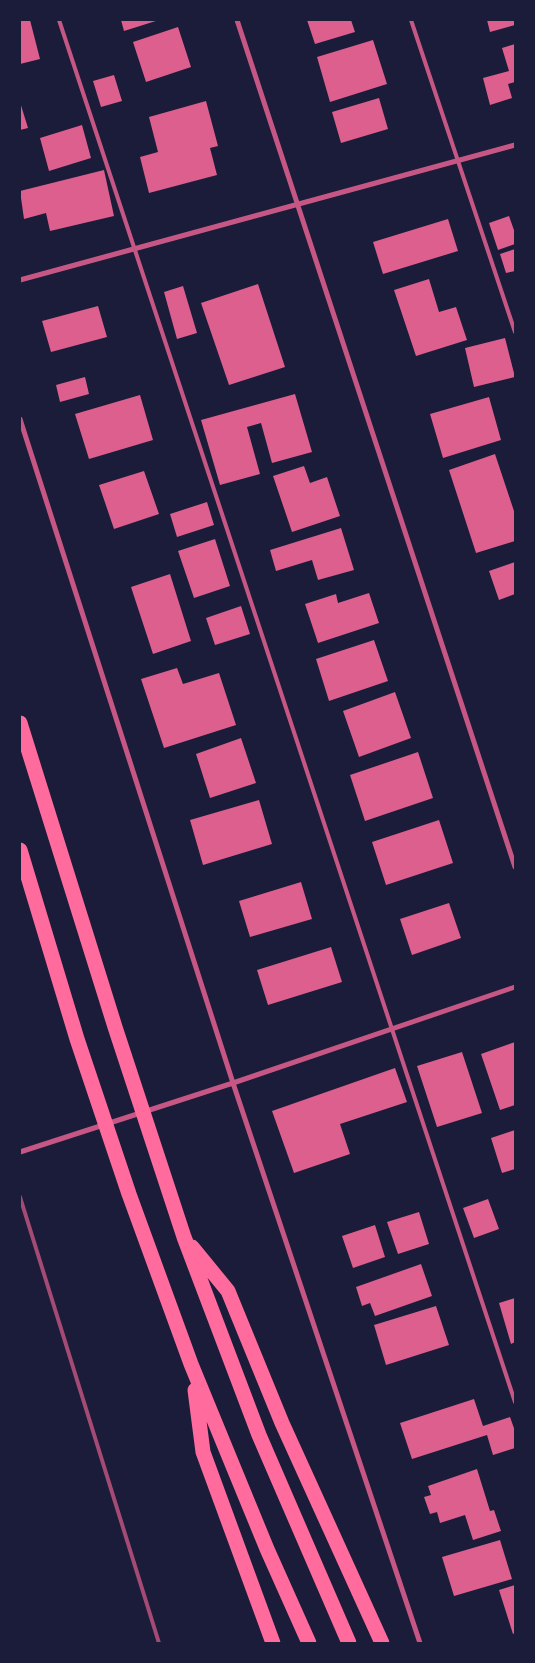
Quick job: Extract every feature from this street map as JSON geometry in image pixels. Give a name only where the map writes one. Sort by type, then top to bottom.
[{"type":"highway","points":[[20,723],[115,1027],[184,1237],[259,1435],[349,1643]]},
{"type":"highway","points":[[20,850],[77,1038],[129,1194],[191,1364],[266,1549],[309,1643]]},
{"type":"highway","points":[[184,1237],[228,1291],[282,1423],[382,1643]]},
{"type":"highway","points":[[191,1364],[203,1452],[273,1643]]},
{"type":"street","points":[[237,20],[515,867]]},
{"type":"street","points":[[20,280],[515,145]]},
{"type":"street","points":[[20,419],[233,1084],[420,1643]]},
{"type":"street","points":[[20,1152],[233,1084],[391,1028],[515,987]]},
{"type":"lane","points":[[59,20],[133,250],[515,1402]]},
{"type":"lane","points":[[411,20],[515,332]]},
{"type":"building","points":[[20,20],[30,20],[40,59],[20,64]]},
{"type":"building","points":[[121,20],[159,20],[124,31]]},
{"type":"building","points":[[307,20],[351,20],[355,32],[315,44]]},
{"type":"building","points":[[487,20],[515,20],[515,25],[490,32]]},
{"type":"building","points":[[178,27],[191,67],[146,82],[133,42]]},
{"type":"building","points":[[373,40],[387,84],[330,102],[317,57]]},
{"type":"building","points":[[515,44],[515,82],[508,84],[512,98],[490,105],[483,78],[509,71],[502,48]]},
{"type":"building","points":[[114,75],[122,101],[101,107],[93,81]]},
{"type":"building","points":[[379,98],[388,129],[341,143],[332,112]]},
{"type":"building","points":[[206,101],[218,146],[210,148],[217,175],[149,193],[140,157],[158,152],[149,117]]},
{"type":"building","points":[[20,102],[28,128],[20,130]]},
{"type":"building","points":[[82,125],[91,158],[49,171],[40,138]]},
{"type":"building","points":[[104,170],[114,216],[50,231],[46,213],[24,219],[20,191]]},
{"type":"building","points":[[509,216],[515,233],[515,244],[498,250],[489,223]]},
{"type":"building","points":[[448,219],[458,251],[383,274],[373,242]]},
{"type":"building","points":[[515,249],[515,271],[506,273],[500,254]]},
{"type":"building","points":[[429,279],[439,312],[456,307],[467,340],[416,356],[394,290]]},
{"type":"building","points":[[258,284],[285,367],[229,385],[201,303]]},
{"type":"building","points":[[183,286],[197,333],[177,339],[164,292]]},
{"type":"building","points":[[98,306],[107,337],[51,352],[42,321]]},
{"type":"building","points":[[505,338],[515,377],[474,387],[465,348]]},
{"type":"building","points":[[85,377],[89,394],[60,402],[56,385]]},
{"type":"building","points":[[295,394],[312,452],[272,463],[261,423],[247,427],[260,474],[220,485],[201,420]]},
{"type":"building","points":[[140,395],[153,440],[89,459],[75,414]]},
{"type":"building","points":[[489,397],[501,440],[443,458],[430,414]]},
{"type":"building","points":[[495,454],[515,514],[515,541],[476,553],[449,470]]},
{"type":"building","points":[[304,466],[310,483],[327,477],[340,516],[292,532],[273,476]]},
{"type":"building","points":[[144,471],[159,514],[114,529],[99,485]]},
{"type":"building","points":[[207,502],[214,525],[177,537],[170,514]]},
{"type":"building","points":[[341,528],[354,570],[318,580],[312,560],[276,571],[270,550]]},
{"type":"building","points":[[215,539],[230,586],[194,598],[178,551]]},
{"type":"building","points":[[515,562],[515,594],[499,600],[489,571]]},
{"type":"building","points":[[170,574],[191,641],[153,654],[131,587]]},
{"type":"building","points":[[369,593],[379,623],[318,643],[305,604],[336,594],[338,603]]},
{"type":"building","points":[[241,606],[250,634],[215,645],[206,618]]},
{"type":"building","points":[[374,640],[388,681],[329,701],[316,659]]},
{"type":"building","points":[[177,668],[183,684],[219,673],[236,725],[164,748],[141,679]]},
{"type":"building","points":[[395,692],[411,738],[359,757],[343,711]]},
{"type":"building","points":[[241,738],[256,783],[210,798],[196,754]]},
{"type":"building","points":[[418,752],[433,798],[365,821],[350,775]]},
{"type":"building","points":[[259,800],[272,844],[203,865],[190,820]]},
{"type":"building","points":[[439,820],[453,863],[386,885],[372,842]]},
{"type":"building","points":[[301,882],[312,919],[250,937],[239,901]]},
{"type":"building","points":[[449,903],[461,938],[412,955],[400,919]]},
{"type":"building","points":[[331,947],[342,982],[268,1005],[257,970]]},
{"type":"building","points":[[515,1042],[515,1105],[500,1110],[481,1054]]},
{"type":"building","points":[[462,1052],[482,1113],[437,1127],[417,1066]]},
{"type":"building","points":[[395,1068],[407,1102],[340,1124],[350,1154],[294,1173],[272,1111]]},
{"type":"building","points":[[515,1130],[515,1169],[502,1173],[491,1138]]},
{"type":"building","points":[[488,1199],[499,1229],[474,1238],[463,1208]]},
{"type":"building","points":[[419,1212],[429,1244],[398,1254],[387,1222]]},
{"type":"building","points":[[375,1225],[385,1257],[353,1268],[342,1236]]},
{"type":"building","points":[[421,1264],[432,1296],[375,1316],[370,1303],[362,1306],[356,1287]]},
{"type":"building","points":[[515,1298],[515,1342],[511,1344],[499,1303]]},
{"type":"building","points":[[436,1306],[449,1345],[386,1365],[374,1325]]},
{"type":"building","points":[[474,1399],[483,1426],[510,1417],[515,1431],[515,1448],[493,1455],[487,1435],[412,1459],[400,1423]]},
{"type":"building","points":[[477,1469],[490,1511],[494,1510],[501,1531],[473,1540],[465,1515],[440,1523],[437,1512],[430,1514],[424,1497],[431,1495],[428,1486]]},
{"type":"building","points":[[500,1540],[512,1579],[454,1596],[442,1557]]},
{"type":"building","points":[[515,1585],[515,1633],[513,1634],[499,1590]]},
{"type":"railway","points":[[20,1197],[159,1643]]}]
